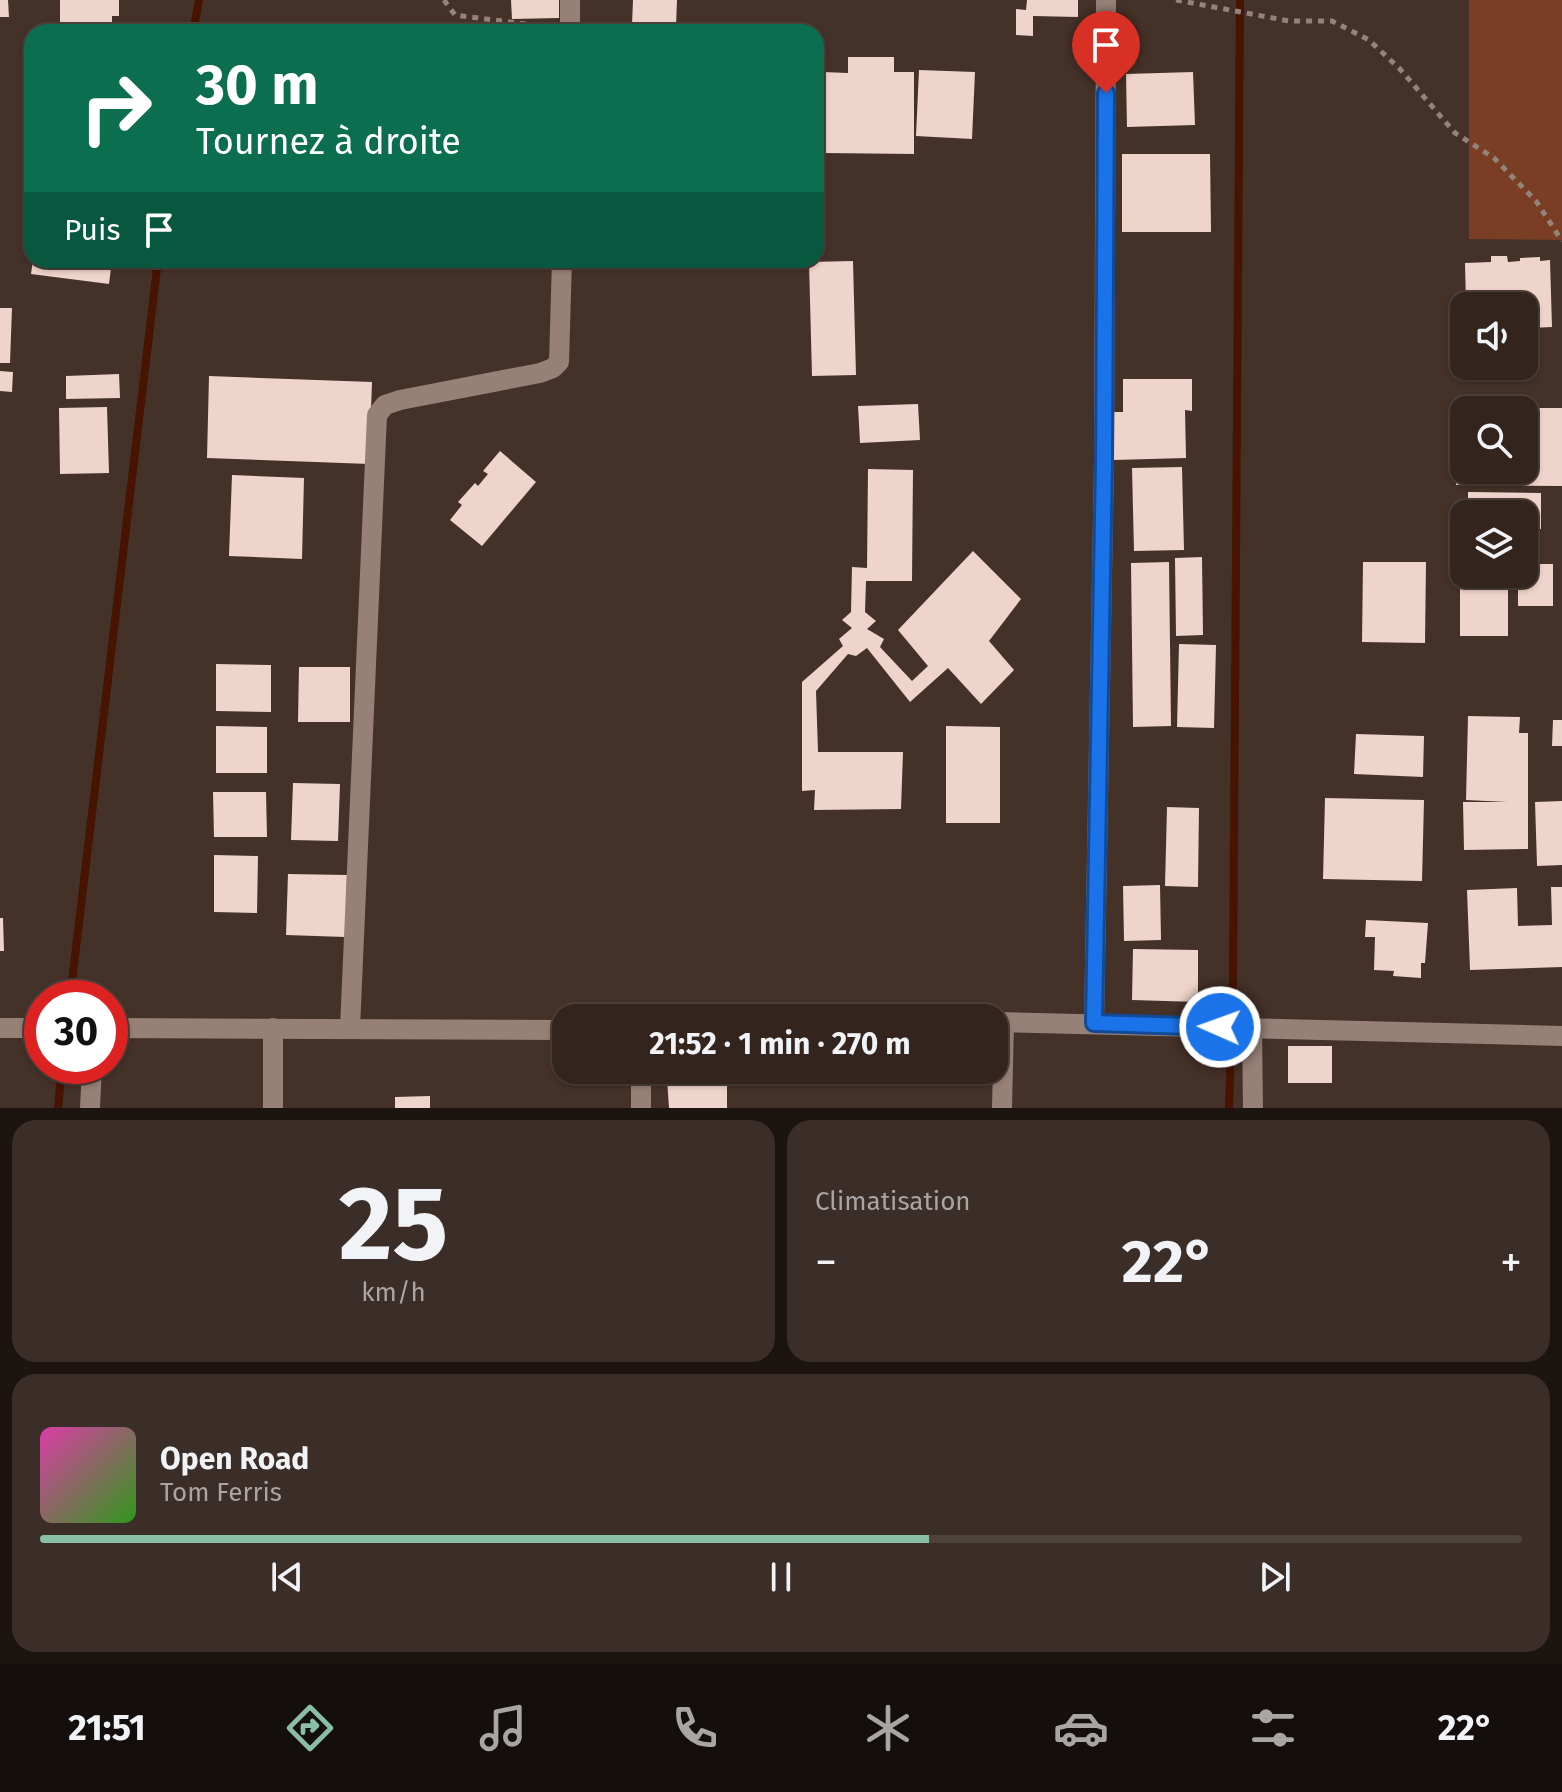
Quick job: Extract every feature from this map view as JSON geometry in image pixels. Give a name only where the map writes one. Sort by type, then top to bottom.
[{"type":"street","points":[[570,0],[570,24]]},
{"type":"street","points":[[1094,1023],[1104,447],[1106,0]]},
{"type":"street","points":[[350,1028],[377,415],[385,405],[400,400],[553,368],[559,362],[562,268]]},
{"type":"street","points":[[1008,1022],[1562,1036]]},
{"type":"street","points":[[0,1028],[24,1028]]},
{"type":"street","points":[[128,1028],[552,1030]]},
{"type":"street","points":[[273,1028],[273,1108]]},
{"type":"street","points":[[1252,1028],[1253,1108]]},
{"type":"street","points":[[90,1108],[91,1084]]},
{"type":"street","points":[[641,1084],[641,1108]]},
{"type":"street","points":[[1001,1084],[1002,1108]]},
{"type":"path","points":[[444,0],[455,15],[520,24]]},
{"type":"path","points":[[1176,0],[1289,21],[1332,21],[1369,40],[1400,69],[1455,133],[1494,158],[1536,201],[1562,241]]},
{"type":"shaded area","points":[[1469,0],[1562,0],[1562,240],[1469,239]]},
{"type":"building","points":[[0,0],[8,0],[9,17],[0,17]]},
{"type":"building","points":[[60,0],[119,0],[119,16],[112,16],[112,24],[60,24]]},
{"type":"building","points":[[511,0],[559,0],[559,18],[512,19]]},
{"type":"building","points":[[633,0],[677,0],[676,24],[632,24]]},
{"type":"building","points":[[1027,0],[1078,0],[1078,17],[1033,16],[1033,36],[1016,35],[1016,9],[1026,10]]},
{"type":"building","points":[[848,57],[894,57],[894,72],[914,72],[914,154],[824,153],[824,72],[848,73]]},
{"type":"building","points":[[919,70],[975,72],[972,139],[916,136]]},
{"type":"building","points":[[1193,72],[1195,125],[1127,127],[1126,74]]},
{"type":"building","points":[[1122,154],[1210,154],[1211,232],[1122,232]]},
{"type":"building","points":[[1491,256],[1507,256],[1508,262],[1540,257],[1540,261],[1550,260],[1552,327],[1538,328],[1538,292],[1466,292],[1465,263],[1491,262]]},
{"type":"building","points":[[853,261],[856,375],[812,376],[809,268],[824,268],[824,262]]},
{"type":"building","points":[[32,268],[111,268],[109,284],[31,274]]},
{"type":"building","points":[[0,308],[12,308],[10,363],[0,363]]},
{"type":"building","points":[[0,371],[13,372],[12,392],[0,391]]},
{"type":"building","points":[[119,374],[120,398],[66,399],[66,376]]},
{"type":"building","points":[[209,376],[372,382],[369,464],[207,458]]},
{"type":"building","points":[[1123,379],[1192,379],[1192,411],[1185,410],[1186,458],[1114,460],[1112,412],[1123,412]]},
{"type":"building","points":[[918,404],[920,440],[860,443],[858,406]]},
{"type":"building","points":[[107,407],[109,473],[60,474],[59,408]]},
{"type":"building","points":[[1538,408],[1562,408],[1562,486],[1456,485],[1538,484]]},
{"type":"building","points":[[500,451],[536,482],[482,546],[450,520],[462,505],[458,502],[488,474],[483,471]]},
{"type":"building","points":[[1182,467],[1184,550],[1134,551],[1132,468]]},
{"type":"building","points":[[868,469],[913,470],[912,581],[866,581],[865,612],[876,621],[867,629],[884,639],[880,647],[912,681],[928,666],[898,630],[973,551],[1021,599],[989,641],[1014,670],[981,704],[948,668],[910,702],[867,648],[856,656],[848,654],[816,691],[818,752],[903,752],[901,809],[814,810],[815,790],[802,791],[802,682],[843,646],[839,639],[852,628],[842,620],[851,612],[852,567],[867,568]]},
{"type":"building","points":[[232,475],[304,478],[302,559],[229,556]]},
{"type":"building","points":[[1468,492],[1541,493],[1541,529],[1538,529],[1538,500],[1468,500]]},
{"type":"building","points":[[1202,557],[1203,635],[1176,636],[1175,558]]},
{"type":"building","points":[[1169,562],[1171,726],[1133,727],[1131,563]]},
{"type":"building","points":[[1363,562],[1426,562],[1425,643],[1362,642]]},
{"type":"building","points":[[1538,564],[1553,564],[1553,606],[1518,606],[1518,588],[1538,588]]},
{"type":"building","points":[[1460,588],[1508,588],[1508,636],[1460,636]]},
{"type":"building","points":[[1179,644],[1216,645],[1214,728],[1177,727]]},
{"type":"building","points":[[216,664],[271,665],[271,712],[216,711]]},
{"type":"building","points":[[299,667],[350,667],[350,722],[298,722]]},
{"type":"building","points":[[1468,716],[1520,717],[1519,733],[1528,733],[1528,849],[1464,850],[1463,802],[1507,802],[1466,800]]},
{"type":"building","points":[[1553,720],[1562,720],[1562,746],[1552,746]]},
{"type":"building","points":[[216,726],[267,727],[267,773],[216,773]]},
{"type":"building","points":[[946,726],[1000,727],[1000,823],[946,823]]},
{"type":"building","points":[[1356,734],[1424,736],[1423,777],[1354,774]]},
{"type":"building","points":[[293,783],[340,784],[338,841],[291,840]]},
{"type":"building","points":[[213,792],[266,792],[267,837],[214,837]]},
{"type":"building","points":[[1325,798],[1424,800],[1422,881],[1323,879]]},
{"type":"building","points":[[1562,801],[1562,865],[1537,866],[1535,802]]},
{"type":"building","points":[[1167,807],[1199,808],[1198,887],[1165,886]]},
{"type":"building","points":[[214,855],[258,856],[257,913],[214,912]]},
{"type":"building","points":[[288,874],[347,875],[345,937],[286,935]]},
{"type":"building","points":[[1160,885],[1161,940],[1124,941],[1123,886]]},
{"type":"building","points":[[1551,887],[1562,887],[1562,967],[1470,970],[1467,890],[1517,888],[1518,926],[1552,925]]},
{"type":"building","points":[[0,918],[3,918],[4,951],[0,951]]},
{"type":"building","points":[[1366,920],[1428,923],[1421,978],[1393,976],[1394,971],[1374,970],[1375,937],[1365,937]]},
{"type":"building","points":[[1133,949],[1198,950],[1198,1002],[1132,1000]]},
{"type":"building","points":[[1288,1046],[1332,1046],[1332,1083],[1288,1083]]},
{"type":"building","points":[[667,1084],[727,1084],[727,1108],[669,1108]]},
{"type":"building","points":[[430,1096],[430,1108],[395,1108],[395,1097]]},
{"type":"waterway","points":[[194,24],[199,0]]},
{"type":"waterway","points":[[1229,1108],[1233,977],[1240,0]]},
{"type":"waterway","points":[[72,980],[157,268]]},
{"type":"waterway","points":[[58,1108],[60,1084]]},
{"type":"route","points":[[1106,93],[1104,463],[1094,1023],[1220,1027]]}]
